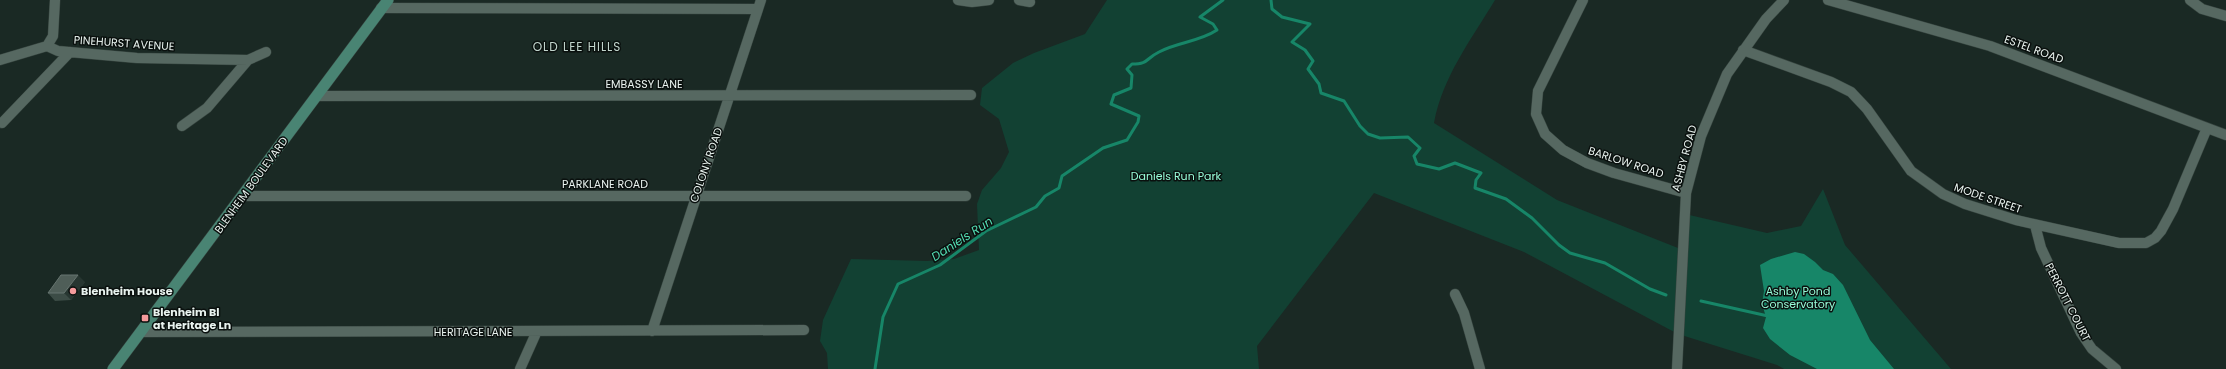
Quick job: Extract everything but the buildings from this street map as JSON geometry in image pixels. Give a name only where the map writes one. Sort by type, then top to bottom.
[{"type":"main road","name":"BLENHEIM BOULEVARD","points":[[113,369],[244,196],[384,4]]},
{"type":"street","points":[[0,60],[47,46],[54,36],[55,0]]},
{"type":"street","points":[[958,0],[972,2],[989,0]]},
{"type":"street","points":[[1019,0],[1030,2]]},
{"type":"street","name":"BARLOW ROAD","points":[[1583,0],[1538,91],[1534,106],[1539,123],[1559,147],[1580,160],[1686,193]]},
{"type":"street","name":"ASHBY ROAD","points":[[1678,369],[1686,193],[1701,136],[1726,74],[1766,19],[1784,0]]},
{"type":"street","name":"ESTEL ROAD","points":[[1828,0],[1990,46],[2226,135]]},
{"type":"street","points":[[2190,0],[2202,9],[2226,16]]},
{"type":"street","points":[[384,4],[760,4]]},
{"type":"street","name":"COLONY ROAD","points":[[652,331],[760,4]]},
{"type":"street","name":"PINEHURST AVENUE","points":[[47,46],[58,51],[137,58],[248,60]]},
{"type":"street","name":"MODE STREET","points":[[1744,50],[1831,82],[1851,92],[1867,109],[1900,159],[1914,174],[1934,189],[1965,204],[2035,225],[2123,244],[2146,242],[2155,238],[2161,231],[2173,209],[2207,128]]},
{"type":"street","points":[[2,123],[70,52]]},
{"type":"street","points":[[182,126],[207,108],[248,60],[266,52]]},
{"type":"street","name":"EMBASSY LANE","points":[[317,96],[971,96]]},
{"type":"street","name":"PARKLANE ROAD","points":[[244,196],[966,196]]},
{"type":"street","name":"PERROTT COURT","points":[[2035,225],[2041,248],[2081,333],[2092,348],[2116,369]]},
{"type":"street","points":[[1455,294],[1464,313],[1480,369]]},
{"type":"street","name":"HERITAGE LANE","points":[[142,332],[804,330]]},
{"type":"street","points":[[520,369],[536,331]]},
{"type":"green space","name":"Daniels Run Park","points":[[1107,0],[1495,0],[1451,74],[1438,106],[1434,123],[1557,200],[1683,250],[1685,214],[1767,233],[1801,226],[1823,189],[1845,245],[1951,369],[1784,369],[1777,365],[1678,334],[1524,252],[1374,193],[1257,346],[1259,369],[828,369],[827,353],[820,341],[823,320],[851,259],[927,261],[954,259],[979,250],[977,204],[982,190],[1001,168],[1009,152],[999,119],[980,105],[982,88],[1013,63],[1034,53],[1085,34]]},
{"type":"shaded area","points":[[1795,252],[1804,254],[1823,270],[1833,274],[1843,285],[1870,340],[1894,369],[1817,369],[1790,355],[1770,339],[1763,328],[1766,317],[1762,304],[1764,291],[1760,265],[1771,259]]},
{"type":"waterway","name":"Daniels Run","points":[[875,369],[883,317],[898,284],[940,265],[986,231],[1036,207],[1045,196],[1059,188],[1062,176],[1103,148],[1127,140],[1138,122],[1139,116],[1111,104],[1114,95],[1131,88],[1132,75],[1127,69],[1132,64],[1144,62],[1166,49],[1203,37],[1217,30],[1213,24],[1200,17],[1223,0]]},
{"type":"waterway","points":[[1271,0],[1272,9],[1282,17],[1310,24],[1292,42],[1305,50],[1313,61],[1308,69],[1319,84],[1321,93],[1344,101],[1360,126],[1368,134],[1380,138],[1408,137],[1420,148],[1414,156],[1417,164],[1439,169],[1455,163],[1481,173],[1476,180],[1475,188],[1506,199],[1532,218],[1559,245],[1570,253],[1605,263],[1650,289],[1666,295]]},
{"type":"waterway","points":[[1701,301],[1768,316]]},
{"type":"place","name":"Blenheim House","points":[[73,291]]},
{"type":"place","name":"Blenheim Bl at Heritage Ln","points":[[145,318]]},
{"type":"district","name":"OLD LEE HILLS","points":[[577,47]]},
{"type":"park label","name":"Ashby Pond Conservatory","points":[[1798,297]]}]
